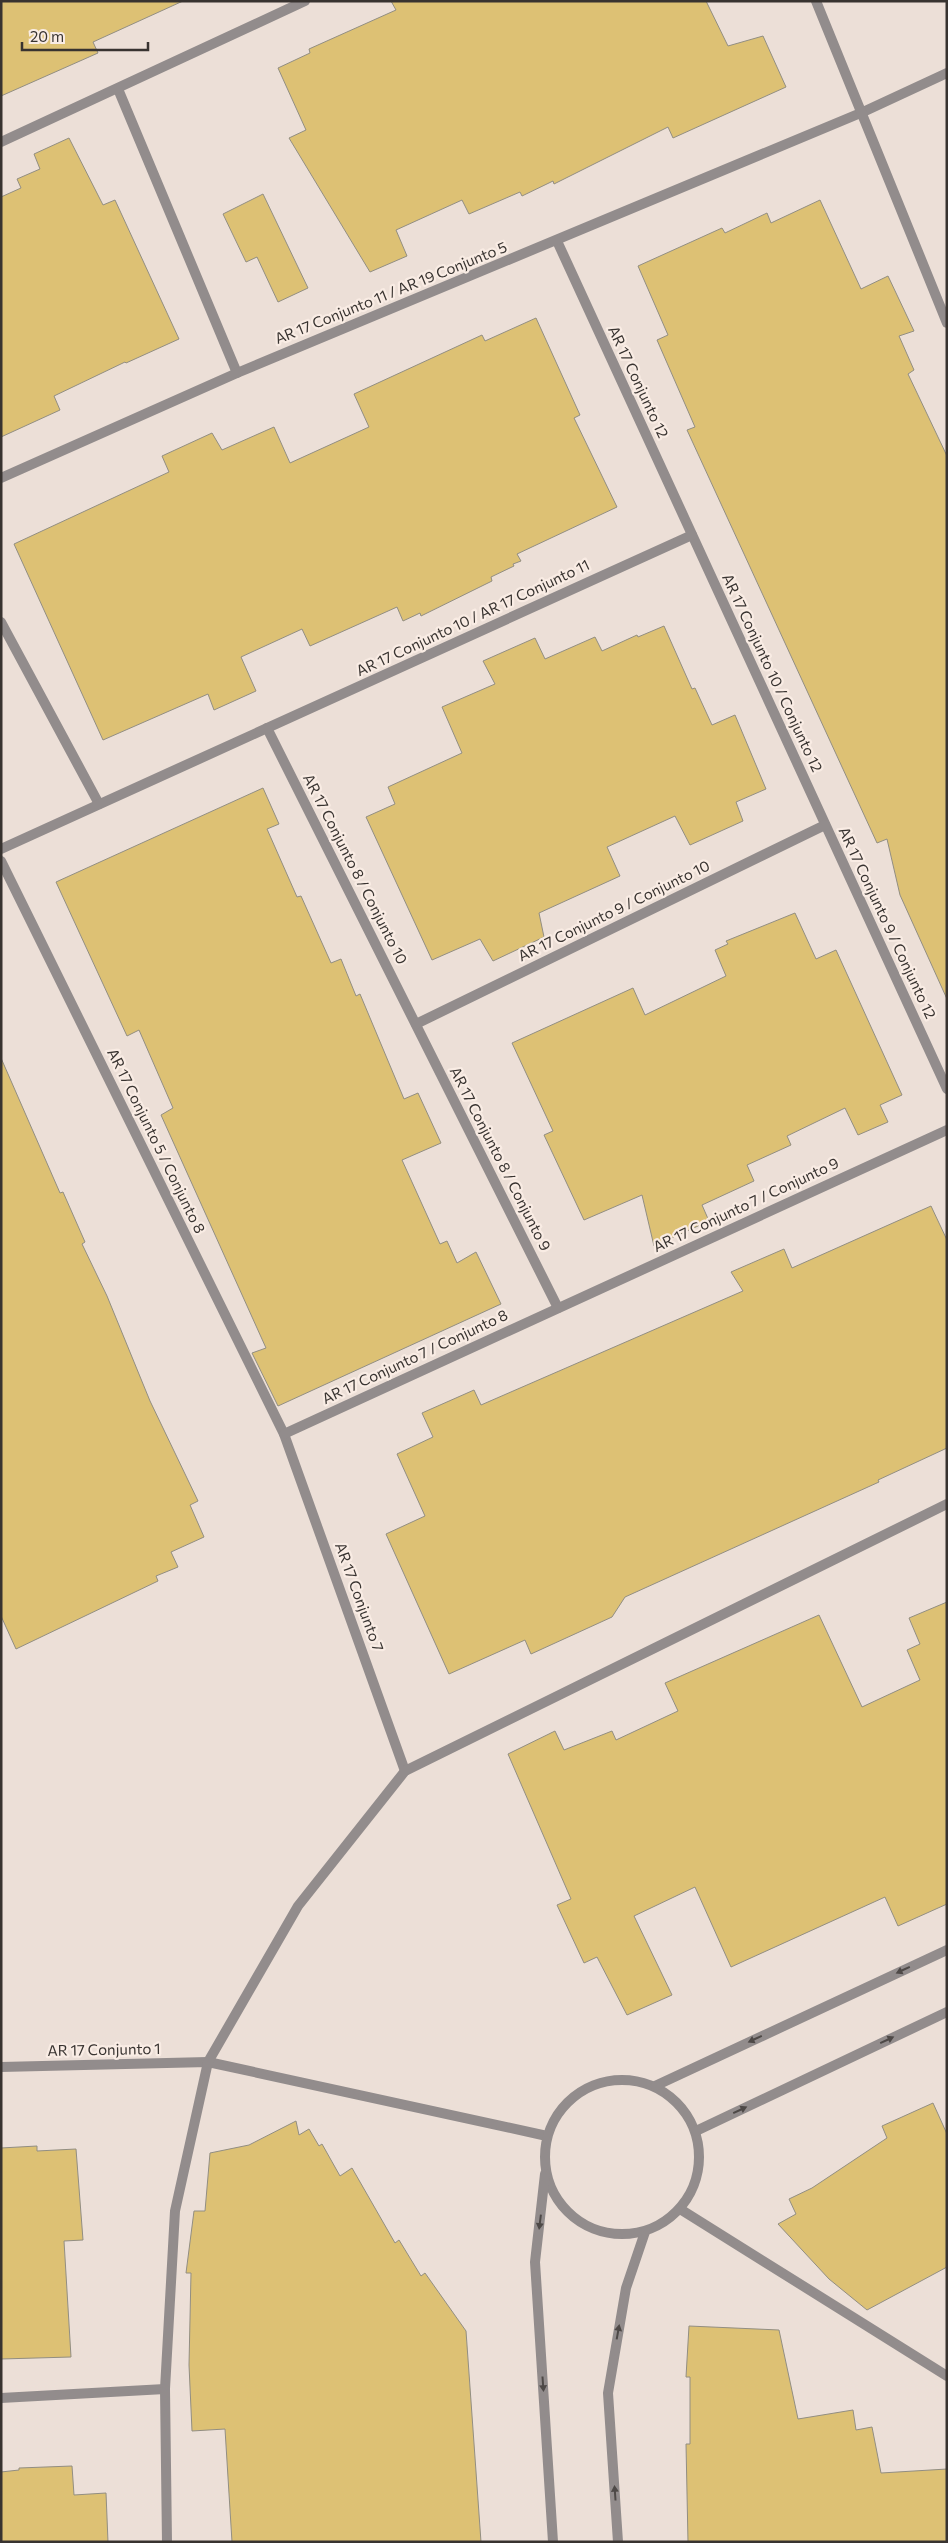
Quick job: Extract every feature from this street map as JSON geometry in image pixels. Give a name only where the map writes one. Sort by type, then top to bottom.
[{"type":"street","points":[[1,142],[305,1]]},
{"type":"street","points":[[816,1],[863,112],[947,322]]},
{"type":"street","name":"AR 17 Conjunto 11 / AR 19 Conjunto 5","points":[[1,478],[237,373],[863,112],[947,73]]},
{"type":"street","points":[[118,89],[237,373]]},
{"type":"street","name":"AR 17 Conjunto 12","points":[[557,241],[692,535]]},
{"type":"street","name":"AR 17 Conjunto 10 / AR 17 Conjunto 11","points":[[1,849],[692,535]]},
{"type":"street","name":"AR 17 Conjunto 10 / Conjunto 12","points":[[692,535],[825,825]]},
{"type":"street","points":[[1,622],[99,804]]},
{"type":"street","name":"AR 17 Conjunto 8 / Conjunto 10","points":[[267,728],[416,1024]]},
{"type":"street","name":"AR 17 Conjunto 9 / Conjunto 10","points":[[416,1024],[825,825]]},
{"type":"street","name":"AR 17 Conjunto 9 / Conjunto 12","points":[[825,825],[947,1089]]},
{"type":"street","name":"AR 17 Conjunto 5 / Conjunto 8","points":[[1,861],[284,1434]]},
{"type":"street","name":"AR 17 Conjunto 8 / Conjunto 9","points":[[416,1024],[558,1308]]},
{"type":"street","name":"AR 17 Conjunto 7 / Conjunto 9","points":[[558,1308],[947,1130]]},
{"type":"street","name":"AR 17 Conjunto 7 / Conjunto 8","points":[[284,1434],[558,1308]]},
{"type":"street","name":"AR 17 Conjunto 7","points":[[284,1434],[405,1771]]},
{"type":"street","points":[[167,2542],[165,2389],[175,2211],[208,2062],[298,1906],[405,1771],[947,1504]]},
{"type":"street","points":[[655,2086],[947,1950]]},
{"type":"street","points":[[696,2131],[947,2012]]},
{"type":"street","name":"AR 17 Conjunto 1","points":[[1,2067],[208,2062],[548,2136]]},
{"type":"street","points":[[546,2174],[559,2203],[582,2225],[613,2235],[645,2232],[680,2209],[695,2186],[700,2158],[696,2131],[680,2104],[655,2086],[629,2079],[603,2082],[578,2093],[559,2112],[548,2136],[546,2174],[535,2262],[552,2542]]},
{"type":"street","points":[[680,2209],[947,2376]]},
{"type":"street","points":[[618,2542],[608,2393],[626,2288],[645,2232]]},
{"type":"street","points":[[1,2398],[165,2389]]},
{"type":"building","points":[[1,1],[183,1],[93,42],[98,53],[1,96]]},
{"type":"building","points":[[391,1],[706,1],[728,46],[763,36],[786,87],[673,138],[668,127],[554,184],[553,181],[522,196],[520,192],[469,214],[462,200],[396,230],[407,256],[370,272],[289,138],[306,130],[278,68],[310,53],[309,49],[396,10]]},
{"type":"building","points":[[69,138],[103,205],[115,200],[179,339],[54,396],[60,410],[1,437],[1,197],[21,188],[17,179],[40,169],[34,154]]},
{"type":"building","points":[[263,194],[308,288],[278,302],[257,257],[246,262],[223,214]]},
{"type":"building","points":[[820,200],[861,289],[888,276],[914,331],[899,336],[914,370],[908,374],[947,456],[947,999],[900,895],[887,839],[877,843],[687,430],[695,427],[657,340],[668,335],[638,266],[722,228],[725,233],[767,213],[771,223]]},
{"type":"building","points":[[536,318],[580,415],[574,418],[617,507],[517,554],[521,561],[491,577],[492,581],[421,616],[420,613],[403,621],[397,607],[310,646],[302,629],[241,657],[256,691],[214,710],[208,694],[103,740],[14,544],[169,472],[162,456],[212,433],[222,450],[274,427],[290,463],[369,427],[354,394],[482,335],[485,341]]},
{"type":"building","points":[[664,626],[692,689],[695,688],[712,725],[735,715],[766,789],[736,802],[743,821],[690,845],[675,816],[607,847],[620,876],[539,913],[544,937],[493,961],[480,939],[432,960],[366,817],[395,804],[388,787],[462,753],[442,707],[495,684],[483,661],[535,638],[545,659],[595,637],[602,651],[637,635],[638,637]]},
{"type":"building","points":[[263,788],[279,824],[267,829],[297,897],[301,896],[331,963],[341,959],[356,996],[360,994],[404,1099],[418,1093],[441,1143],[402,1160],[440,1244],[447,1241],[457,1263],[476,1252],[501,1304],[278,1406],[252,1353],[266,1348],[161,1115],[173,1108],[139,1030],[127,1036],[56,882]]},
{"type":"building","points":[[795,913],[816,959],[836,950],[902,1095],[880,1105],[888,1122],[858,1135],[845,1108],[787,1136],[791,1145],[747,1165],[754,1181],[702,1205],[709,1221],[654,1246],[642,1195],[584,1220],[544,1135],[553,1131],[512,1043],[633,988],[645,1015],[726,976],[715,950],[728,944],[726,941]]},
{"type":"building","points":[[1,1058],[60,1193],[63,1192],[85,1242],[82,1244],[107,1296],[150,1401],[198,1501],[190,1505],[204,1537],[171,1552],[178,1567],[156,1576],[158,1581],[16,1649],[1,1616]]},
{"type":"building","points":[[931,1206],[947,1240],[947,1448],[878,1480],[879,1482],[625,1597],[612,1617],[531,1654],[525,1640],[449,1674],[386,1534],[425,1516],[397,1454],[433,1437],[422,1413],[474,1390],[481,1405],[743,1291],[731,1272],[784,1249],[792,1268]]},
{"type":"building","points":[[947,1602],[947,1904],[898,1926],[885,1897],[731,1967],[695,1887],[634,1916],[672,1995],[627,2015],[597,1957],[584,1963],[557,1905],[571,1899],[508,1754],[555,1731],[564,1750],[612,1731],[616,1740],[678,1711],[665,1683],[819,1615],[862,1707],[920,1680],[907,1650],[920,1644],[909,1618]]},
{"type":"building","points":[[933,2103],[947,2134],[947,2267],[867,2310],[829,2279],[778,2224],[796,2214],[789,2199],[812,2188],[887,2138],[882,2126]]},
{"type":"building","points":[[296,2121],[299,2135],[309,2129],[319,2146],[322,2144],[340,2176],[352,2168],[395,2243],[399,2240],[421,2276],[425,2273],[466,2331],[481,2542],[232,2542],[225,2429],[192,2431],[189,2365],[191,2273],[186,2273],[194,2211],[205,2211],[210,2153],[249,2145]]},
{"type":"building","points":[[37,2146],[37,2151],[76,2149],[83,2240],[64,2241],[71,2357],[1,2359],[1,2148]]},
{"type":"building","points":[[689,2326],[779,2330],[798,2419],[853,2410],[856,2430],[872,2427],[881,2473],[947,2469],[947,2542],[688,2542],[686,2444],[690,2444],[690,2377],[686,2377]]},
{"type":"building","points":[[72,2466],[74,2495],[106,2493],[108,2542],[1,2542],[1,2472],[19,2470],[19,2468]]}]
